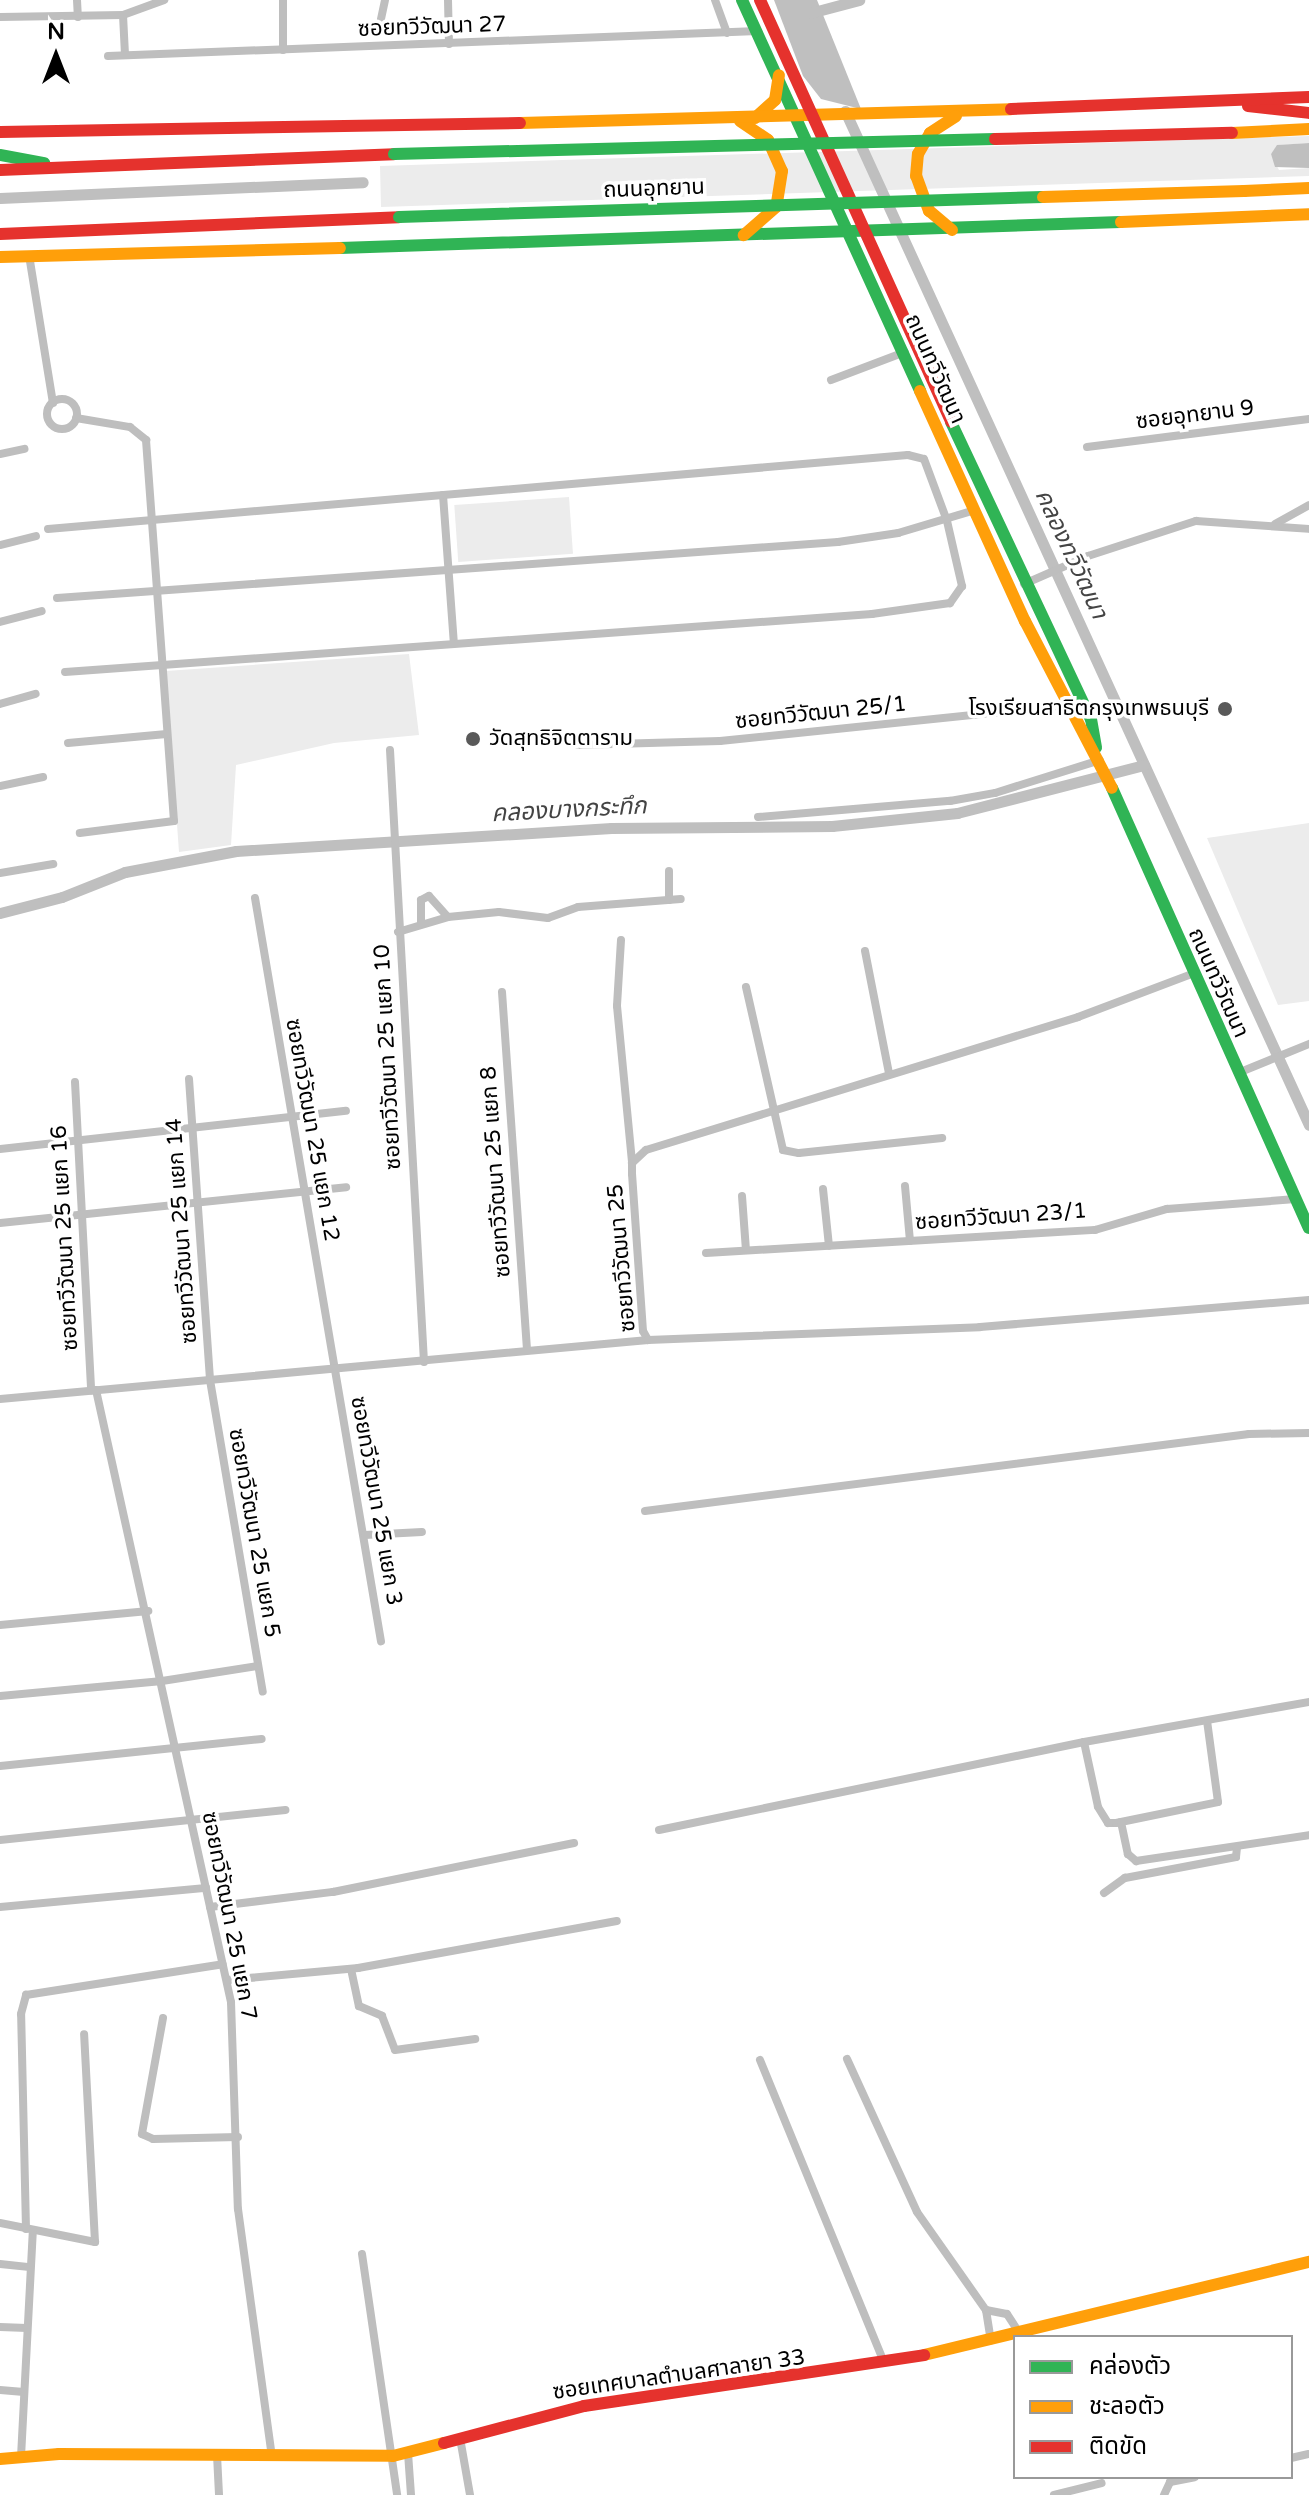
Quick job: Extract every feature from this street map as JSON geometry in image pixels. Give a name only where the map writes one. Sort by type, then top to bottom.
[{"type":"main road","name":"ถนนทวีวัฒนา","points":[[742,0],[799,118],[975,510],[1067,705],[1100,760]]},
{"type":"main road","name":"ถนนทวีวัฒนา","points":[[760,0],[871,233],[1024,584],[1091,719],[1100,760],[1109,783],[1192,974],[1309,1228]]},
{"type":"main road","points":[[752,119],[771,108],[779,75]]},
{"type":"main road","points":[[0,132],[737,120],[1309,97]]},
{"type":"main road","points":[[1213,101],[1309,113]]},
{"type":"main road","points":[[953,231],[929,211],[916,176],[918,154],[930,133],[963,113]]},
{"type":"main road","points":[[737,120],[768,140],[782,171],[776,207],[753,231],[738,238]]},
{"type":"main road","name":"ถนนอุทยาน","points":[[0,170],[394,154],[1309,129]]},
{"type":"main road","points":[[0,155],[70,167]]},
{"type":"main road","name":"ถนนอุทยาน","points":[[0,234],[399,217],[1309,188]]},
{"type":"main road","points":[[814,236],[828,228],[840,208]]},
{"type":"main road","points":[[0,257],[814,236],[1309,214]]},
{"type":"main road","name":"ซอยเทศบาลตำบลศาลายา 33","points":[[1016,2335],[1309,2262]]},
{"type":"main road","name":"ซอยเทศบาลตำบลศาลายา 33","points":[[0,2459],[393,2456],[584,2406],[884,2363],[1013,2336]]},
{"type":"street","points":[[77,0],[78,17]]},
{"type":"street","points":[[0,17],[123,15],[164,0]]},
{"type":"street","points":[[283,0],[283,50]]},
{"type":"street","points":[[381,19],[385,0]]},
{"type":"street","points":[[448,0],[449,44]]},
{"type":"street","points":[[715,0],[727,33]]},
{"type":"street","points":[[123,15],[125,55]]},
{"type":"street","name":"ซอยทวีวัฒนา 27","points":[[108,56],[758,31]]},
{"type":"street","points":[[29,255],[53,403],[47,414],[53,425],[65,429],[76,418]]},
{"type":"street","points":[[831,380],[905,352]]},
{"type":"street","points":[[53,403],[72,402],[76,418]]},
{"type":"street","points":[[76,418],[130,427],[146,440],[174,821],[80,833]]},
{"type":"street","name":"ซอยอุทยาน 9","points":[[1087,447],[1309,419]]},
{"type":"street","points":[[0,454],[24,449]]},
{"type":"street","points":[[48,529],[908,455],[924,459],[947,521],[962,586],[950,603],[872,614],[65,672]]},
{"type":"street","points":[[443,495],[454,644]]},
{"type":"street","points":[[1275,524],[1309,505]]},
{"type":"street","points":[[57,598],[838,542],[947,521],[975,510]]},
{"type":"street","points":[[1024,584],[1088,556],[1196,521],[1275,524],[1309,529]]},
{"type":"street","points":[[0,545],[36,536]]},
{"type":"street","points":[[0,622],[42,611]]},
{"type":"street","points":[[0,704],[36,694]]},
{"type":"street","name":"ซอยทวีวัฒนา 25/1","points":[[578,745],[720,741],[1067,705]]},
{"type":"street","points":[[68,743],[167,734]]},
{"type":"street","name":"ซอยทวีวัฒนา 25 แยก 10","points":[[390,750],[424,1362]]},
{"type":"street","points":[[758,817],[906,807],[995,793],[1100,760]]},
{"type":"street","points":[[0,786],[43,777]]},
{"type":"street","points":[[0,873],[53,864]]},
{"type":"street","points":[[669,871],[669,900]]},
{"type":"street","points":[[421,924],[421,900],[429,896],[448,917]]},
{"type":"street","name":"ซอยทวีวัฒนา 25 แยก 12","points":[[255,898],[334,1368]]},
{"type":"street","points":[[398,932],[448,917],[499,912],[548,918],[578,907],[681,899]]},
{"type":"street","points":[[621,940],[617,1006],[632,1163]]},
{"type":"street","points":[[865,951],[889,1073]]},
{"type":"street","name":"ซอยทวีวัฒนา 25","points":[[0,1399],[648,1340],[643,1331],[632,1163],[646,1150],[1078,1017],[1192,974]]},
{"type":"street","points":[[746,987],[772,1111],[787,1153],[942,1138]]},
{"type":"street","name":"ซอยทวีวัฒนา 25 แยก 8","points":[[502,992],[527,1350]]},
{"type":"street","points":[[1237,1073],[1309,1044]]},
{"type":"street","name":"ซอยทวีวัฒนา 25 แยก 14","points":[[189,1079],[210,1380]]},
{"type":"street","name":"ซอยทวีวัฒนา 25 แยก 16","points":[[75,1082],[94,1391]]},
{"type":"street","points":[[0,1149],[346,1111]]},
{"type":"street","points":[[905,1186],[910,1241]]},
{"type":"street","points":[[0,1223],[197,1199],[346,1187]]},
{"type":"street","points":[[823,1189],[829,1246]]},
{"type":"street","points":[[742,1196],[746,1250]]},
{"type":"street","name":"ซอยทวีวัฒนา 23/1","points":[[706,1253],[1095,1230],[1167,1209],[1296,1199]]},
{"type":"street","points":[[648,1340],[980,1327],[1309,1300]]},
{"type":"street","name":"ซอยทวีวัฒนา 25 แยก 3","points":[[334,1368],[381,1641]]},
{"type":"street","name":"ซอยทวีวัฒนา 25 แยก 5","points":[[210,1380],[263,1692]]},
{"type":"street","name":"ซอยทวีวัฒนา 25 แยก 7","points":[[94,1391],[148,1611],[227,1980],[238,2137],[238,2209],[272,2456]]},
{"type":"street","points":[[645,1511],[1249,1434],[1309,1433]]},
{"type":"street","points":[[365,1535],[422,1532]]},
{"type":"street","points":[[0,1625],[148,1611]]},
{"type":"street","points":[[0,1696],[162,1681],[258,1666]]},
{"type":"street","points":[[659,1830],[1084,1742],[1309,1702]]},
{"type":"street","points":[[1084,1742],[1103,1817],[1108,1823],[1121,1822],[1218,1802],[1207,1721]]},
{"type":"street","points":[[0,1766],[262,1739]]},
{"type":"street","points":[[0,1840],[285,1810]]},
{"type":"street","points":[[1121,1822],[1128,1854],[1136,1861],[1309,1835]]},
{"type":"street","points":[[210,1907],[333,1892],[574,1843]]},
{"type":"street","points":[[1104,1893],[1125,1878],[1236,1857],[1237,1847]]},
{"type":"street","points":[[0,1907],[206,1888]]},
{"type":"street","points":[[227,1980],[351,1969],[617,1921]]},
{"type":"street","points":[[21,2457],[30,2267],[21,2014],[26,1995],[223,1964]]},
{"type":"street","points":[[351,1969],[359,2006],[380,2013],[395,2050],[475,2039]]},
{"type":"street","points":[[163,2018],[142,2134],[153,2139],[238,2137]]},
{"type":"street","points":[[0,2223],[95,2242],[84,2034]]},
{"type":"street","points":[[847,2059],[917,2212],[986,2310],[991,2341]]},
{"type":"street","points":[[760,2060],[884,2363]]},
{"type":"street","points":[[362,2254],[397,2495]]},
{"type":"street","points":[[0,2264],[30,2267]]},
{"type":"street","points":[[986,2310],[1007,2314],[1020,2334]]},
{"type":"street","points":[[0,2327],[27,2328]]},
{"type":"street","points":[[0,2390],[24,2392]]},
{"type":"street","points":[[460,2438],[470,2495]]},
{"type":"street","points":[[408,2453],[411,2495]]},
{"type":"street","points":[[217,2455],[219,2495]]},
{"type":"street","points":[[1164,2495],[1170,2482],[1185,2479]]},
{"type":"street","points":[[1054,2495],[1069,2494],[1102,2483]]},
{"type":"shaded area","points":[[774,0],[817,0],[861,109],[821,99],[803,76]]},
{"type":"shaded area","points":[[1309,136],[1309,143],[1278,145],[1271,154],[1279,170],[1309,168],[1309,176],[381,207],[380,166]]},
{"type":"shaded area","points":[[1309,143],[1309,168],[1275,167],[1271,154],[1277,145]]},
{"type":"shaded area","points":[[569,497],[573,554],[458,562],[454,505]]},
{"type":"shaded area","points":[[409,654],[419,735],[334,743],[236,765],[231,845],[179,852],[166,671]]},
{"type":"shaded area","points":[[1309,823],[1309,1001],[1278,1005],[1207,838]]},
{"type":"waterway","points":[[810,13],[859,0]]},
{"type":"waterway","name":"คลองทวีวัฒนา","points":[[845,111],[1309,1125]]},
{"type":"waterway","points":[[0,198],[363,182]]},
{"type":"waterway","name":"คลองบางกระทึก","points":[[0,913],[62,897],[125,872],[236,851],[611,828],[832,826],[957,813],[1144,765]]},
{"type":"traffic: fast","points":[[742,0],[920,391]]},
{"type":"traffic: fast","points":[[394,154],[995,139]]},
{"type":"traffic: fast","points":[[0,155],[44,163]]},
{"type":"traffic: fast","points":[[399,217],[1043,197]]},
{"type":"traffic: fast","points":[[340,248],[1121,222]]},
{"type":"traffic: fast","points":[[951,422],[1091,719],[1096,748]]},
{"type":"traffic: fast","points":[[1112,788],[1309,1228]]},
{"type":"traffic: slow","points":[[755,118],[775,100],[779,75]]},
{"type":"traffic: slow","points":[[520,123],[1011,109]]},
{"type":"traffic: slow","points":[[952,230],[929,211],[916,176],[918,154],[930,133],[956,116]]},
{"type":"traffic: slow","points":[[740,121],[768,140],[782,171],[776,207],[744,235]]},
{"type":"traffic: slow","points":[[1232,133],[1309,129]]},
{"type":"traffic: slow","points":[[1244,191],[1309,188]]},
{"type":"traffic: slow","points":[[1043,197],[1244,191]]},
{"type":"traffic: slow","points":[[1121,222],[1309,214]]},
{"type":"traffic: slow","points":[[0,257],[340,248]]},
{"type":"traffic: slow","points":[[920,391],[1025,621],[1112,788]]},
{"type":"traffic: slow","points":[[924,2355],[1309,2262]]},
{"type":"traffic: slow","points":[[0,2459],[59,2454],[393,2456],[444,2443]]},
{"type":"traffic: jam","points":[[760,0],[951,422]]},
{"type":"traffic: jam","points":[[1011,109],[1309,97]]},
{"type":"traffic: jam","points":[[1248,106],[1309,113]]},
{"type":"traffic: jam","points":[[0,132],[520,123]]},
{"type":"traffic: jam","points":[[995,139],[1232,133]]},
{"type":"traffic: jam","points":[[0,170],[394,154]]},
{"type":"traffic: jam","points":[[0,234],[399,217]]},
{"type":"traffic: jam","points":[[444,2443],[584,2406],[924,2355]]},
{"type":"place","name":"โรงเรียนสาธิตกรุงเทพธนบุรี","points":[[1225,709]]},
{"type":"place","name":"วัดสุทธิจิตตาราม","points":[[473,739]]}]
